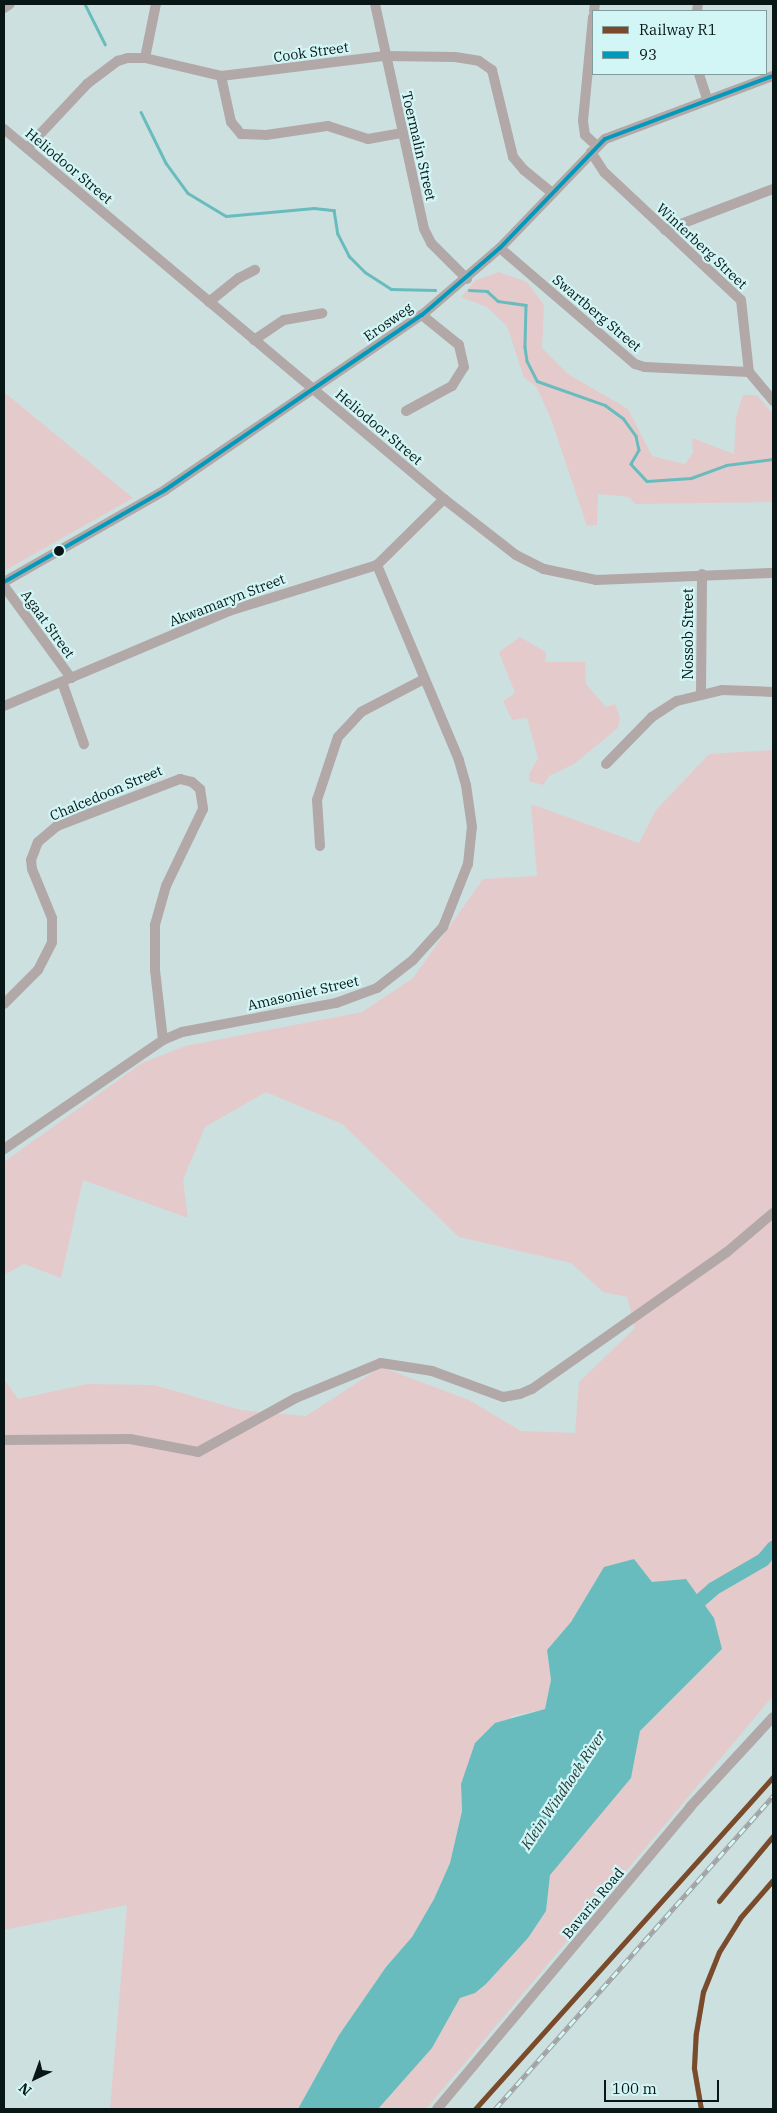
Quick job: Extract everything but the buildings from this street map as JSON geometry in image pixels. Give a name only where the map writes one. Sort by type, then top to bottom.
[{"type":"street","points":[[4,8],[10,4]]},
{"type":"street","points":[[145,58],[156,4]]},
{"type":"street","name":"Toermalin Street","points":[[375,4],[424,229],[432,243],[467,279]]},
{"type":"street","name":"Winterberg Street","points":[[592,26],[583,121],[585,135],[594,149],[604,172],[740,300],[749,372]]},
{"type":"street","name":"Cook Street","points":[[27,148],[87,84],[106,68],[118,61],[145,58],[221,76],[385,56],[455,57],[488,65],[492,70],[513,157],[551,192]]},
{"type":"street","points":[[699,75],[707,99]]},
{"type":"street","points":[[221,76],[231,122],[241,134],[266,135],[328,126],[368,139],[402,133]]},
{"type":"street","name":"Erosweg","points":[[4,582],[165,490],[314,391],[422,315],[467,279],[500,248],[551,192],[594,149],[615,135],[707,99],[773,76]]},
{"type":"street","name":"Heliodoor Street","points":[[4,129],[314,391],[504,548],[544,569],[596,580],[702,574],[773,574]]},
{"type":"street","points":[[665,230],[773,189]]},
{"type":"street","name":"Swartberg Street","points":[[500,248],[635,364],[645,367],[749,372]]},
{"type":"street","points":[[209,302],[239,278],[255,270]]},
{"type":"street","points":[[254,340],[284,320],[322,313]]},
{"type":"street","points":[[406,411],[452,386],[464,367],[459,345],[422,315]]},
{"type":"street","points":[[749,372],[773,402]]},
{"type":"street","name":"Akwamaryn Street","points":[[4,706],[265,597],[377,564],[444,499]]},
{"type":"street","name":"Amasoniet Street","points":[[4,1148],[162,1040],[182,1032],[361,996],[401,971],[442,926],[468,864],[472,826],[459,760],[377,564]]},
{"type":"street","name":"Nossob Street","points":[[701,694],[702,574]]},
{"type":"street","name":"Agaat Street","points":[[4,586],[66,680],[84,744]]},
{"type":"street","points":[[320,846],[317,800],[338,737],[361,712],[424,679]]},
{"type":"street","points":[[606,764],[652,717],[677,701],[701,694],[744,689],[773,692]]},
{"type":"street","name":"Chalcedoon Street","points":[[4,1004],[35,975],[52,942],[52,918],[32,869],[31,860],[38,842],[57,826],[180,779],[192,782],[200,789],[203,809],[166,886],[155,925],[155,970],[162,1040]]},
{"type":"street","points":[[4,1440],[130,1439],[198,1452],[296,1398],[380,1363],[432,1371],[503,1397],[520,1394],[532,1388],[727,1252],[773,1213]]},
{"type":"street","name":"Bavaria Road","points":[[437,2109],[690,1808],[773,1717]]},
{"type":"shaded area","points":[[499,272],[527,282],[544,305],[542,348],[568,374],[628,409],[652,456],[685,464],[693,453],[692,438],[734,454],[736,417],[743,395],[757,395],[773,414],[773,502],[635,504],[629,497],[598,494],[597,525],[587,526],[551,419],[536,386],[524,378],[507,326],[487,307],[461,297],[476,280]]},
{"type":"shaded area","points":[[4,392],[133,498],[4,571]]},
{"type":"shaded area","points":[[520,637],[546,652],[545,662],[585,662],[586,684],[606,707],[615,704],[620,717],[618,728],[574,764],[549,776],[543,785],[529,781],[529,774],[538,758],[527,718],[512,720],[503,701],[515,693],[499,652]]},
{"type":"shaded area","points":[[773,750],[773,1696],[426,2109],[378,2109],[432,2048],[460,1998],[475,1993],[486,1984],[528,1938],[546,1911],[549,1875],[631,1778],[640,1731],[722,1649],[686,1579],[652,1583],[604,1567],[571,1622],[547,1650],[551,1680],[545,1709],[512,1716],[461,1784],[462,1811],[450,1863],[434,1899],[412,1937],[386,1967],[339,2035],[298,2109],[110,2109],[127,1905],[4,1930],[4,1379],[18,1399],[87,1384],[154,1385],[241,1410],[306,1416],[381,1367],[469,1400],[521,1431],[575,1433],[579,1382],[635,1328],[627,1297],[603,1292],[571,1263],[459,1237],[342,1124],[266,1092],[205,1127],[183,1180],[188,1218],[83,1180],[61,1278],[24,1264],[4,1275],[4,1162],[142,1063],[185,1046],[362,1012],[413,978],[483,879],[537,876],[531,804],[639,843],[656,810],[709,754]]},
{"type":"water","points":[[634,1559],[652,1582],[686,1579],[714,1618],[722,1649],[640,1731],[631,1778],[550,1875],[546,1911],[528,1938],[486,1984],[475,1993],[460,1998],[432,2048],[378,2109],[298,2109],[339,2035],[386,1967],[412,1937],[434,1899],[450,1863],[462,1811],[461,1784],[475,1743],[495,1723],[545,1709],[551,1680],[547,1650],[571,1622],[604,1567]]},
{"type":"waterway","points":[[85,4],[105,44]]},
{"type":"waterway","points":[[141,112],[166,163],[188,193],[226,216],[314,208],[334,210],[338,234],[349,256],[365,272],[391,289],[435,290]]},
{"type":"waterway","points":[[469,290],[487,291],[498,301],[526,305],[525,347],[527,361],[537,381],[605,405],[623,418],[636,436],[639,450],[631,464],[647,481],[691,478],[726,465],[773,459]]},
{"type":"waterway","name":"Klein Windhoek River","points":[[688,1611],[713,1589],[763,1560],[773,1548]]},
{"type":"railway","points":[[495,2109],[773,1796]]},
{"type":"railway","points":[[719,1901],[773,1836]]},
{"type":"railway","points":[[701,2109],[694,2068],[696,2033],[703,1992],[719,1952],[740,1918],[773,1880]]},
{"type":"rail line","name":"R1","points":[[475,2109],[773,1777]]},
{"type":"rail line","name":"R1","points":[[719,1901],[773,1836]]},
{"type":"rail line","name":"R1","points":[[701,2109],[694,2068],[696,2033],[703,1992],[719,1952],[740,1918],[773,1880]]},
{"type":"transit line","name":"93","points":[[4,582],[165,490],[422,315],[500,248],[605,139],[773,76]]}]
